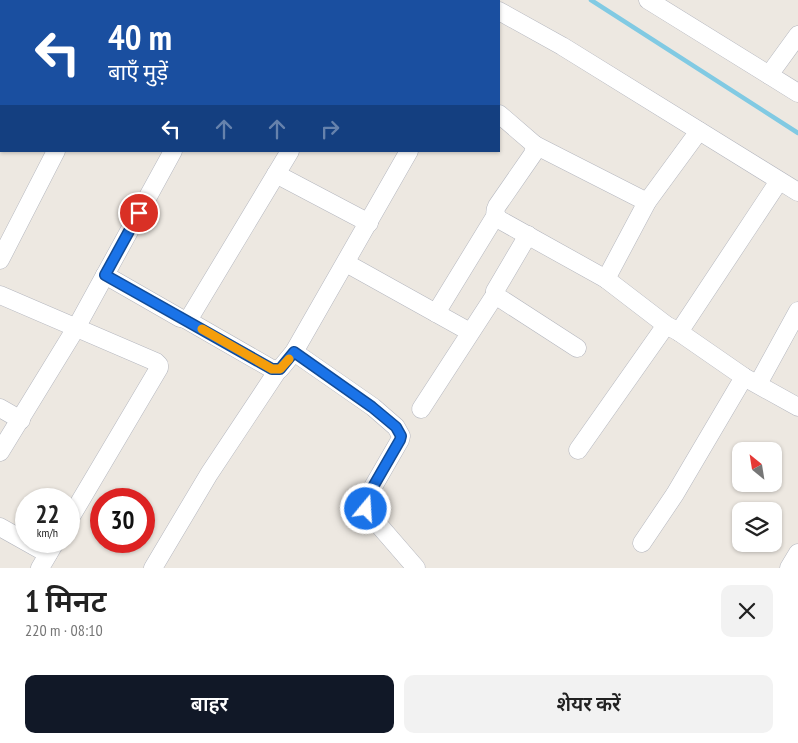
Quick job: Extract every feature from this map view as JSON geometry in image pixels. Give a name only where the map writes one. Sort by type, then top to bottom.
[{"type":"street","points":[[648,0],[798,93]]},
{"type":"street","points":[[500,12],[562,46],[798,192]]},
{"type":"street","points":[[769,75],[798,35]]},
{"type":"street","points":[[500,115],[536,145],[647,202]]},
{"type":"street","points":[[606,279],[647,202],[699,131]]},
{"type":"street","points":[[436,313],[496,215],[497,206],[533,154],[536,145]]},
{"type":"street","points":[[0,260],[55,152]]},
{"type":"street","points":[[0,452],[76,328],[172,152]]},
{"type":"street","points":[[185,319],[194,312],[289,152]]},
{"type":"street","points":[[153,568],[209,474],[278,370],[294,352],[408,152]]},
{"type":"street","points":[[276,174],[369,223]]},
{"type":"street","points":[[578,450],[673,328],[779,181]]},
{"type":"street","points":[[496,215],[500,220],[606,279],[673,328],[751,381],[798,407]]},
{"type":"street","points":[[421,409],[494,295],[528,235]]},
{"type":"street","points":[[346,263],[470,332]]},
{"type":"street","points":[[105,275],[272,369],[278,370]]},
{"type":"street","points":[[0,295],[156,362],[159,368],[80,501]]},
{"type":"street","points":[[494,295],[577,348]]},
{"type":"street","points":[[642,543],[798,311]]},
{"type":"street","points":[[294,352],[372,407],[396,427],[399,432],[400,440],[366,499],[365,506],[416,568]]},
{"type":"street","points":[[0,408],[21,420]]},
{"type":"street","points":[[0,526],[48,554]]},
{"type":"street","points":[[789,568],[798,553]]},
{"type":"waterway","points":[[591,0],[798,133]]},
{"type":"slow traffic","points":[[202,329],[272,369],[280,369],[289,359]]},
{"type":"route","points":[[139,213],[105,275],[272,369],[280,369],[294,352],[372,407],[396,427],[401,436],[400,440],[366,499],[366,509]]}]
